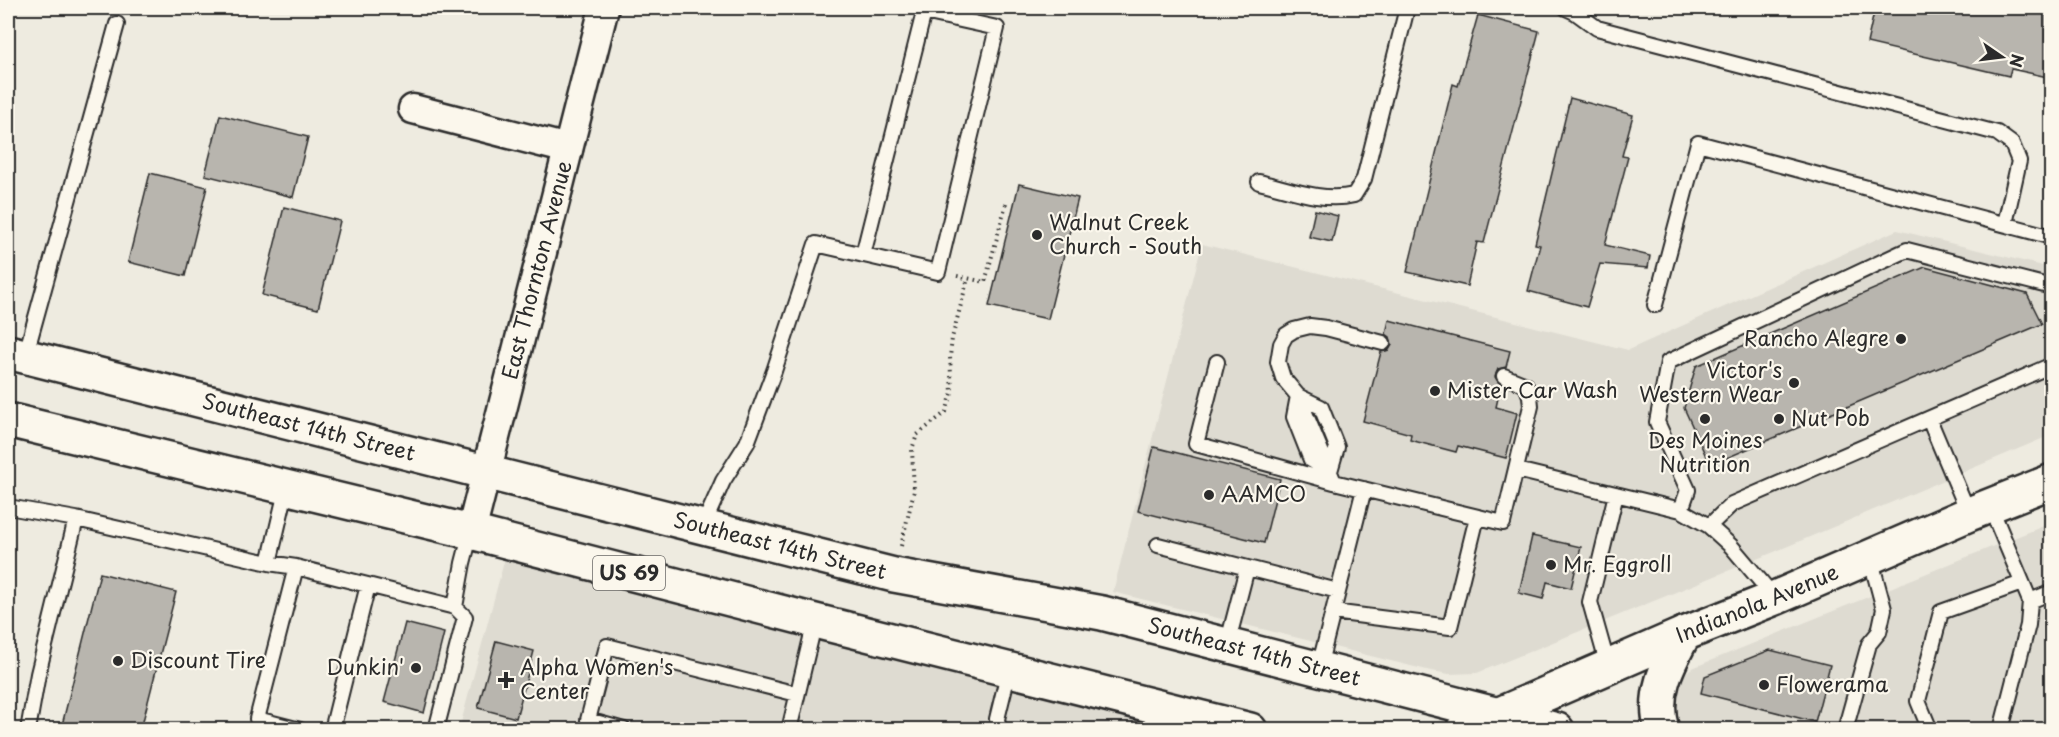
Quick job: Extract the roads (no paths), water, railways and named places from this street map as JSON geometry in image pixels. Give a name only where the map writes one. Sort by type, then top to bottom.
[{"type":"main road","name":"Southeast 14th Street","points":[[16,355],[894,575],[1102,613],[1557,729]]},
{"type":"main road","name":"US 69","points":[[8,420],[471,532],[1137,703],[1250,729]]},
{"type":"main road","name":"Indianola Avenue","points":[[1463,729],[2052,481]]},
{"type":"main road","points":[[1662,729],[1658,709],[1660,687],[1665,669],[1684,634]]},
{"type":"main road","points":[[1137,703],[1172,729]]},
{"type":"street","name":"East Thornton Avenue","points":[[471,532],[604,8]]},
{"type":"street","points":[[413,109],[568,149]]},
{"type":"lane","points":[[1259,182],[1321,196],[1339,198],[1354,195],[1364,179],[1407,8]]},
{"type":"lane","points":[[1566,8],[1597,28],[1997,133],[2012,144],[2019,161],[2005,224]]},
{"type":"lane","points":[[703,526],[723,481],[747,443],[774,371],[816,244],[863,255],[938,272],[997,28],[924,12],[863,255]]},
{"type":"lane","points":[[16,355],[117,24]]},
{"type":"lane","points":[[1655,305],[1698,142],[2052,237]]},
{"type":"lane","points":[[1681,510],[1688,490],[1658,422],[1668,362],[1907,250],[2052,287]]},
{"type":"lane","points":[[1332,476],[1298,396],[1283,378],[1278,362],[1281,344],[1286,335],[1294,330],[1310,326],[1383,343]]},
{"type":"lane","points":[[1217,362],[1196,444],[1332,476],[1364,489],[1503,523],[1532,406],[1526,385],[1503,376]]},
{"type":"lane","points":[[1709,526],[1732,504],[2052,365]]},
{"type":"lane","points":[[1929,419],[2030,601],[2028,625],[2001,729]]},
{"type":"lane","points":[[1517,470],[1681,510],[1709,526],[1731,546],[1775,598]]},
{"type":"lane","points":[[269,563],[287,487]]},
{"type":"lane","points":[[1319,668],[1364,489]]},
{"type":"lane","points":[[1608,666],[1590,602],[1616,494]]},
{"type":"lane","points":[[8,507],[76,519],[269,563],[296,567],[455,607],[465,616],[436,729]]},
{"type":"lane","points":[[1333,612],[1450,627],[1478,517]]},
{"type":"lane","points":[[28,729],[38,674],[76,519]]},
{"type":"lane","points":[[455,607],[471,532]]},
{"type":"lane","points":[[1158,545],[1338,591]]},
{"type":"lane","points":[[1845,729],[1869,644],[1879,632],[1884,609],[1870,557]]},
{"type":"lane","points":[[296,567],[257,718],[300,729]]},
{"type":"lane","points":[[1227,645],[1247,568]]},
{"type":"lane","points":[[1930,729],[1918,701],[1941,612],[2022,583]]},
{"type":"lane","points":[[332,729],[368,585]]},
{"type":"lane","points":[[2030,601],[2052,592]]},
{"type":"lane","points":[[789,729],[815,621]]},
{"type":"lane","points":[[624,729],[584,725],[607,646],[797,694]]},
{"type":"lane","points":[[999,729],[997,719],[1009,670]]},
{"type":"place","name":"Walnut Creek Church - South","points":[[1037,235]]},
{"type":"place","name":"Rancho Alegre","points":[[1901,339]]},
{"type":"place","name":"Victor's Western Wear","points":[[1794,383]]},
{"type":"place","name":"Mister Car Wash","points":[[1435,391]]},
{"type":"place","name":"Des Moines Nutrition","points":[[1705,419]]},
{"type":"place","name":"Nut Pob","points":[[1779,419]]},
{"type":"place","name":"AAMCO","points":[[1209,495]]},
{"type":"place","name":"Mr. Eggroll","points":[[1551,565]]},
{"type":"place","name":"Discount Tire","points":[[118,661]]},
{"type":"place","name":"Dunkin'","points":[[416,668]]},
{"type":"place","name":"Alpha Women's Center","points":[[506,680]]},
{"type":"place","name":"Flowerama","points":[[1764,685]]}]
